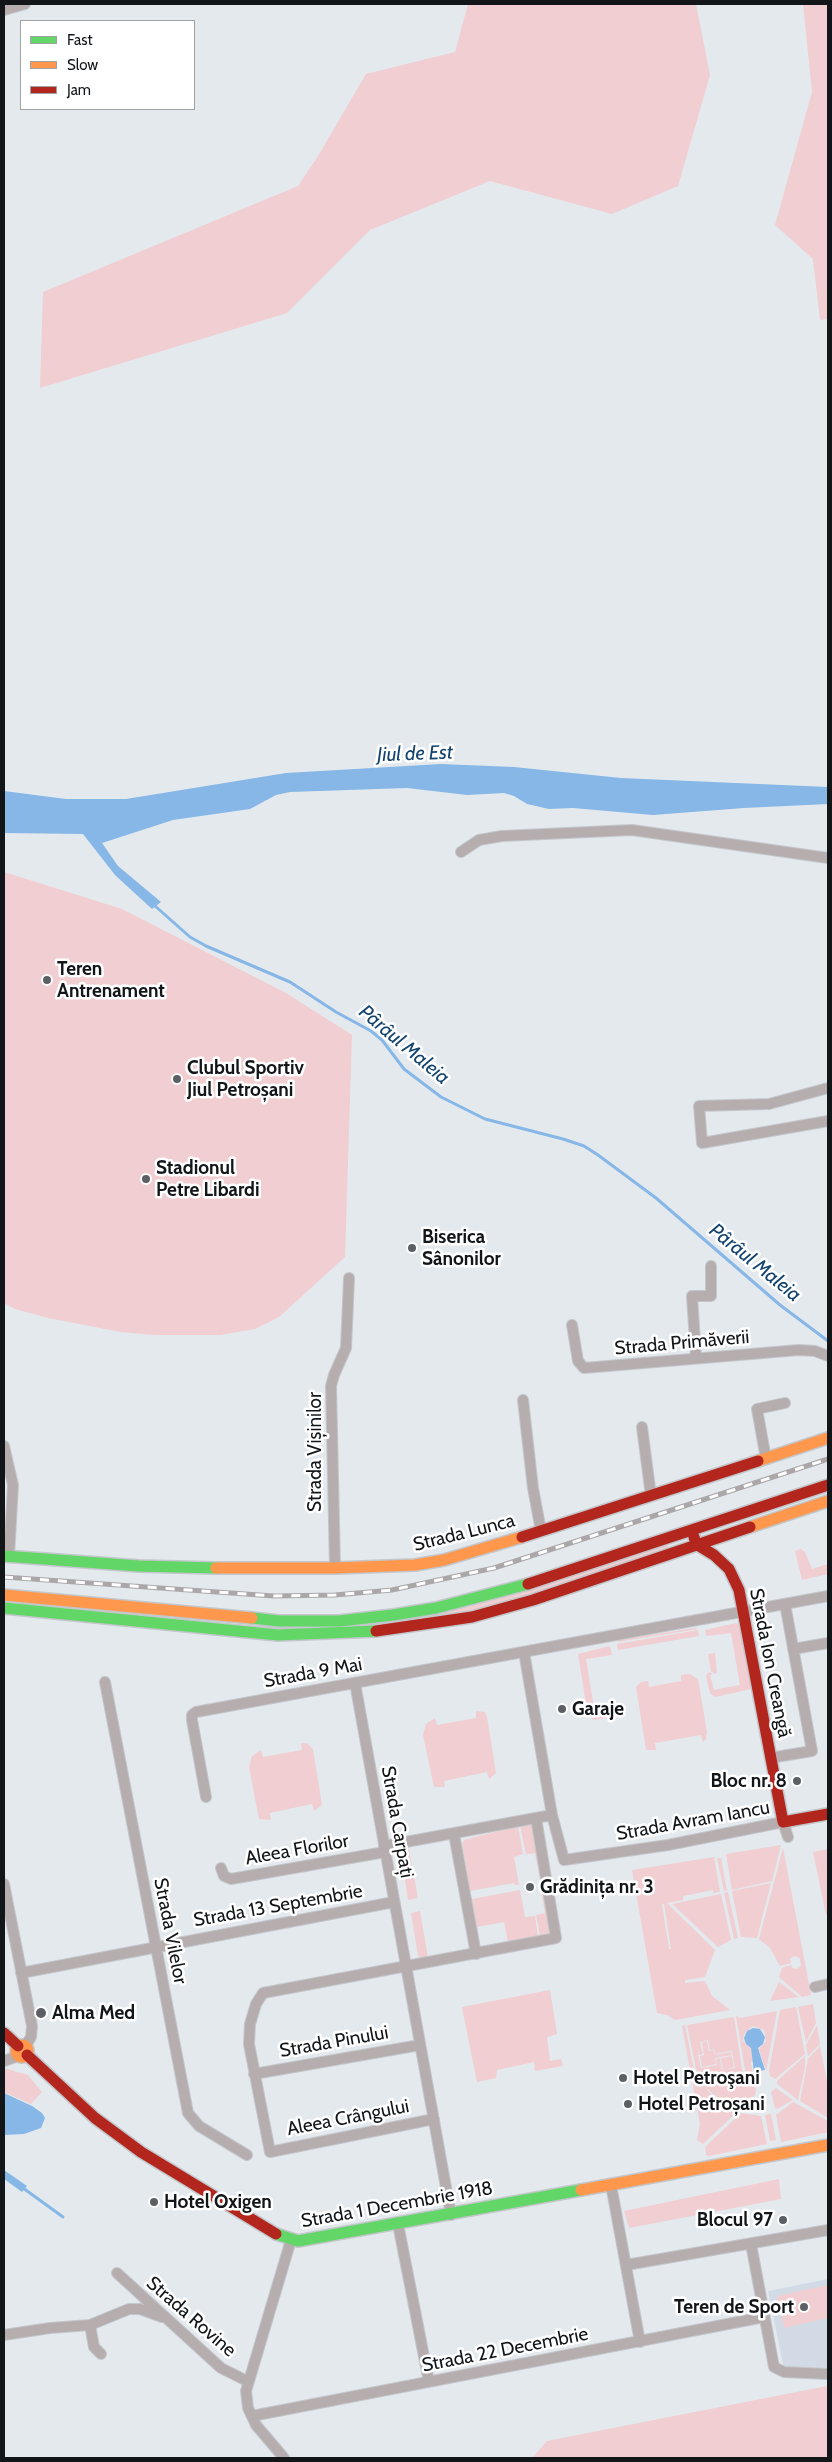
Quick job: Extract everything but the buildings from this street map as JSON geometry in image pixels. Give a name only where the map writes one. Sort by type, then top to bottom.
[{"type":"main road","name":"Strada Lunca","points":[[6,1557],[160,1566],[335,1568],[416,1565],[444,1560],[541,1531],[828,1438]]},
{"type":"main road","points":[[4,1595],[279,1621],[351,1620],[427,1609],[480,1598],[828,1485]]},
{"type":"main road","points":[[794,1496],[798,1510]]},
{"type":"main road","points":[[4,1608],[278,1635],[353,1634],[438,1623],[502,1610],[828,1501]]},
{"type":"main road","points":[[691,1529],[696,1544]]},
{"type":"main road","name":"Strada Ion Creangă","points":[[696,1544],[714,1555],[729,1569],[739,1590],[783,1822]]},
{"type":"main road","name":"Strada Avram Iancu","points":[[783,1822],[828,1814]]},
{"type":"main road","name":"Strada 1 Decembrie 1918","points":[[4,2033],[77,2102],[128,2143],[212,2197],[271,2232],[291,2240],[304,2241],[828,2145]]},
{"type":"street","points":[[4,10],[25,4]]},
{"type":"street","points":[[461,852],[480,840],[502,836],[632,830],[828,858]]},
{"type":"street","points":[[828,1088],[770,1104],[699,1106],[702,1142],[828,1121]]},
{"type":"street","points":[[696,1357],[692,1296],[711,1296],[711,1266]]},
{"type":"street","name":"Strada Vișinilor","points":[[335,1568],[331,1386],[346,1348],[349,1278]]},
{"type":"street","name":"Strada Primăverii","points":[[572,1325],[578,1361],[584,1368],[696,1357],[800,1350],[815,1351],[828,1356]]},
{"type":"street","points":[[523,1400],[533,1488],[541,1531]]},
{"type":"street","points":[[766,1459],[757,1409],[785,1403]]},
{"type":"street","points":[[642,1427],[651,1496]]},
{"type":"street","points":[[4,1446],[13,1485],[6,1557]]},
{"type":"street","name":"Strada 9 Mai","points":[[206,1797],[192,1715],[354,1683],[828,1596]]},
{"type":"street","name":"Strada Ion Creangă","points":[[770,1758],[812,1751],[785,1604]]},
{"type":"street","points":[[793,1649],[828,1643]]},
{"type":"street","points":[[524,1652],[552,1815]]},
{"type":"street","name":"Strada Vilelor","points":[[105,1682],[154,1946],[188,2113],[199,2126],[247,2155]]},
{"type":"street","name":"Strada Carpați","points":[[354,1683],[451,2214]]},
{"type":"street","name":"Aleea Florilor","points":[[221,1868],[226,1878],[236,1878],[552,1815]]},
{"type":"street","name":"Strada Avram Iancu","points":[[552,1815],[564,1860],[668,1845],[783,1822]]},
{"type":"street","points":[[254,2074],[249,2044],[250,2024],[259,1997],[264,1993],[556,1938],[536,1818]]},
{"type":"street","points":[[783,1822],[788,1838]]},
{"type":"street","points":[[454,1834],[476,1954]]},
{"type":"street","points":[[4,1884],[32,2031],[22,2050],[4,2061]]},
{"type":"street","name":"Strada 13 Septembrie","points":[[21,1973],[154,1946],[394,1902]]},
{"type":"street","points":[[814,1987],[828,1984]]},
{"type":"street","name":"Strada Pinului","points":[[254,2074],[420,2045]]},
{"type":"street","name":"Aleea Crângului","points":[[254,2074],[270,2152],[434,2119]]},
{"type":"street","points":[[611,2185],[640,2342]]},
{"type":"street","points":[[398,2224],[429,2382]]},
{"type":"street","points":[[626,2265],[828,2230]]},
{"type":"street","points":[[284,2458],[252,2416],[246,2400],[247,2381],[291,2240]]},
{"type":"street","points":[[750,2244],[774,2367],[784,2372],[828,2374]]},
{"type":"street","name":"Strada Rovine","points":[[117,2273],[221,2368],[247,2381]]},
{"type":"street","points":[[4,2335],[50,2328],[90,2325],[129,2309],[140,2309],[165,2317]]},
{"type":"street","name":"Strada 22 Decembrie","points":[[252,2416],[764,2317]]},
{"type":"street","points":[[90,2325],[94,2348],[101,2354]]},
{"type":"shaded area","points":[[468,4],[696,4],[710,75],[678,186],[612,214],[490,181],[370,230],[287,313],[40,388],[43,292],[298,186],[318,156],[366,74],[455,52]]},
{"type":"shaded area","points":[[803,4],[828,4],[828,319],[820,320],[813,259],[775,225],[812,92]]},
{"type":"shaded area","name":"Clubul Sportiv Jiul Petroșani","points":[[4,872],[122,909],[286,993],[352,1035],[345,1257],[279,1317],[255,1329],[220,1335],[156,1335],[121,1332],[48,1318],[15,1309],[4,1303]]},
{"type":"shaded area","points":[[667,1544],[668,1548],[504,1603],[444,1616],[383,1625],[332,1626]]},
{"type":"shaded area","points":[[801,1549],[805,1552],[812,1569],[828,1564],[828,1574],[802,1580],[795,1551]]},
{"type":"shaded area","points":[[736,1623],[740,1625],[751,1689],[715,1697],[710,1693],[706,1676],[709,1672],[713,1674],[710,1675],[714,1690],[740,1685],[731,1633],[706,1636],[705,1630]]},
{"type":"shaded area","points":[[698,1629],[617,1642],[619,1640]]},
{"type":"shaded area","points":[[698,1630],[699,1636],[618,1650],[617,1644]]},
{"type":"shaded area","points":[[610,1646],[612,1655],[586,1659],[595,1714],[622,1710],[623,1715],[594,1720],[588,1716],[578,1654]]},
{"type":"shaded area","points":[[715,1653],[717,1673],[715,1674],[711,1671],[708,1654]]},
{"type":"shaded area","points":[[690,1674],[698,1679],[707,1732],[706,1739],[703,1742],[701,1735],[655,1743],[656,1750],[646,1750],[636,1687],[641,1682],[648,1681],[649,1687],[681,1681],[681,1675]]},
{"type":"shaded area","points":[[476,1711],[485,1712],[487,1717],[496,1773],[489,1779],[487,1772],[444,1781],[445,1787],[434,1787],[423,1735],[426,1724],[435,1718],[437,1725],[476,1718]]},
{"type":"shaded area","points":[[301,1743],[307,1743],[313,1749],[322,1805],[314,1811],[312,1804],[270,1813],[271,1820],[259,1819],[249,1767],[252,1756],[261,1750],[263,1757],[302,1750]]},
{"type":"shaded area","points":[[532,1824],[544,1881],[540,1881],[535,1853],[526,1854],[520,1825]]},
{"type":"shaded area","points":[[518,1826],[523,1854],[514,1857],[519,1885],[514,1883],[470,1891],[462,1844],[464,1840]]},
{"type":"shaded area","points":[[781,1845],[772,1881],[732,1890],[726,1854]]},
{"type":"shaded area","points":[[783,1848],[811,1995],[802,1997],[779,1977],[782,1968],[791,1965],[792,1968],[797,1969],[801,1966],[800,1958],[794,1956],[790,1959],[791,1963],[780,1966],[770,1948],[759,1939]]},
{"type":"shaded area","points":[[406,1849],[409,1849],[418,1898],[408,1900],[401,1855]]},
{"type":"shaded area","points":[[828,1849],[828,1915],[826,1915],[813,1852]]},
{"type":"shaded area","points":[[714,1857],[720,1892],[713,1893],[713,1890],[683,1896],[683,1900],[667,1903],[715,1950],[705,1977],[685,1980],[685,1983],[705,1981],[712,1996],[730,2010],[675,2020],[667,2015],[657,2013],[632,1870]],"holes":[[[662,1904],[664,1904],[671,1949],[669,1949]]]},
{"type":"shaded area","points":[[717,1858],[721,1858],[727,1891],[724,1891]]},
{"type":"shaded area","points":[[771,1883],[757,1938],[741,1937],[732,1891]]},
{"type":"shaded area","points":[[545,1884],[552,1934],[540,1937],[536,1915],[545,1913],[540,1885]]},
{"type":"shaded area","points":[[520,1890],[525,1917],[535,1916],[538,1937],[508,1943],[504,1922],[477,1927],[472,1899]]},
{"type":"shaded area","points":[[728,1892],[738,1938],[734,1939],[724,1893]]},
{"type":"shaded area","points":[[721,1894],[731,1940],[718,1947],[672,1904]]},
{"type":"shaded area","points":[[420,1911],[428,1958],[423,1959],[418,1956],[411,1913]]},
{"type":"shaded area","points":[[779,1982],[799,1997],[770,2001]]},
{"type":"shaded area","points":[[550,1990],[557,2034],[547,2037],[550,2061],[561,2059],[563,2066],[535,2071],[534,2062],[497,2070],[496,2078],[477,2082],[462,2007]]},
{"type":"shaded area","points":[[813,2004],[816,2023],[806,2042],[798,2007]]},
{"type":"shaded area","points":[[796,2007],[805,2054],[775,2079],[770,2076],[769,2071],[780,2010]]},
{"type":"shaded area","points":[[777,2011],[766,2071],[759,2049],[766,2041],[764,2030],[753,2026],[744,2034],[743,2041],[751,2049],[753,2061],[751,2062],[753,2074],[748,2075],[745,2070],[736,2016],[740,2018]]},
{"type":"shaded area","points":[[734,2017],[743,2075],[747,2078],[754,2077],[756,2091],[755,2095],[741,2107],[723,2102],[705,2087],[696,2069],[687,2025]],"holes":[[[708,2040],[710,2050],[714,2049],[715,2054],[732,2051],[735,2068],[722,2070],[720,2058],[716,2059],[717,2065],[701,2068],[698,2055],[703,2054],[700,2042]]]},
{"type":"shaded area","points":[[685,2025],[694,2070],[699,2080],[715,2099],[736,2111],[703,2144],[697,2140],[700,2124],[682,2026]]},
{"type":"shaded area","points":[[817,2025],[820,2044],[808,2056],[806,2045]]},
{"type":"shaded area","points":[[707,2041],[709,2051],[713,2050],[715,2055],[731,2052],[732,2055],[715,2058],[716,2064],[702,2067],[700,2056],[704,2055],[702,2042]]},
{"type":"shaded area","points":[[820,2046],[828,2087],[828,2118],[800,2101],[808,2059]]},
{"type":"shaded area","points":[[732,2056],[734,2067],[723,2070],[721,2058]]},
{"type":"shaded area","points":[[805,2056],[805,2067],[798,2100],[777,2084],[777,2081]]},
{"type":"shaded area","points":[[4,2068],[28,2075],[42,2092],[31,2104],[4,2092]]},
{"type":"shaded area","points":[[776,2088],[793,2100],[777,2109],[775,2108],[771,2092]]},
{"type":"shaded area","points":[[755,2098],[758,2099],[760,2111],[750,2111],[745,2108]]},
{"type":"shaded area","points":[[793,2102],[828,2121],[828,2132],[781,2142],[776,2115]]},
{"type":"shaded area","points":[[741,2113],[761,2116],[767,2144],[709,2156],[706,2155],[705,2147]]},
{"type":"shaded area","points":[[771,2114],[776,2140],[770,2141],[765,2115]]},
{"type":"shaded area","points":[[779,2179],[781,2199],[629,2228],[624,2211]]},
{"type":"shaded area","points":[[828,2279],[828,2370],[784,2369],[768,2291]]},
{"type":"shaded area","name":"Teren de Sport","points":[[828,2285],[828,2318],[784,2328],[777,2296]]},
{"type":"shaded area","points":[[827,2386],[828,2458],[532,2458],[547,2441]]},
{"type":"water","points":[[441,764],[514,767],[621,778],[828,787],[828,804],[653,815],[573,808],[549,809],[527,804],[514,796],[504,793],[467,795],[407,788],[290,792],[276,795],[250,809],[173,820],[102,843],[118,866],[161,902],[152,909],[115,875],[83,834],[4,833],[4,791],[66,799],[126,799],[286,773]]},
{"type":"water","points":[[753,2028],[760,2029],[765,2037],[763,2044],[758,2048],[765,2070],[754,2072],[751,2048],[746,2044],[744,2038],[747,2031]]},
{"type":"water","points":[[4,2093],[32,2106],[42,2113],[45,2118],[41,2128],[24,2134],[4,2135]]},
{"type":"water","points":[[4,2170],[27,2186],[22,2192],[4,2179]]},
{"type":"waterway","name":"Pârâul Maleia","points":[[154,905],[190,937],[206,946],[290,982],[336,1012],[371,1031],[382,1040],[404,1069],[441,1097],[485,1119],[563,1139],[584,1146],[598,1155],[656,1198],[780,1305],[828,1341]]},
{"type":"waterway","points":[[23,2188],[63,2217]]},
{"type":"railway","points":[[4,1577],[274,1596],[335,1595],[392,1590],[494,1568],[828,1459]]},
{"type":"traffic: fast","points":[[4,1556],[139,1566],[216,1568]]},
{"type":"traffic: fast","points":[[252,1618],[279,1621],[339,1621],[393,1615],[436,1608],[528,1584]]},
{"type":"traffic: fast","points":[[4,1608],[278,1635],[376,1631]]},
{"type":"traffic: fast","points":[[276,2234],[298,2241],[581,2190]]},
{"type":"traffic: slow","points":[[758,1461],[828,1438]]},
{"type":"traffic: slow","points":[[750,1527],[828,1501]]},
{"type":"traffic: slow","points":[[216,1568],[335,1568],[415,1565],[444,1560],[522,1537]]},
{"type":"traffic: slow","points":[[4,1595],[252,1618]]},
{"type":"traffic: slow","points":[[20,2045],[24,2045],[28,2051],[24,2057],[20,2057],[16,2053],[16,2049],[20,2045]]},
{"type":"traffic: slow","points":[[581,2190],[828,2145]]},
{"type":"traffic: jam","points":[[522,1537],[758,1461]]},
{"type":"traffic: jam","points":[[528,1584],[828,1485]]},
{"type":"traffic: jam","points":[[376,1631],[472,1617],[533,1600],[750,1527]]},
{"type":"traffic: jam","points":[[694,1537],[696,1544],[714,1555],[729,1569],[739,1590],[783,1822],[828,1814]]},
{"type":"traffic: jam","points":[[4,2033],[18,2046]]},
{"type":"traffic: jam","points":[[27,2055],[95,2118],[141,2152],[276,2234]]},
{"type":"place","name":"Teren Antrenament","points":[[47,980]]},
{"type":"place","name":"Clubul Sportiv Jiul Petroșani","points":[[177,1079]]},
{"type":"place","name":"Stadionul Petre Libardi","points":[[146,1179]]},
{"type":"place","name":"Biserica Sânonilor","points":[[412,1248]]},
{"type":"place","name":"Garaje","points":[[562,1709]]},
{"type":"place","name":"Bloc nr. 8","points":[[797,1781]]},
{"type":"place","name":"Grădinița nr. 3","points":[[530,1887]]},
{"type":"place","name":"Alma Med","points":[[41,2013]]},
{"type":"place","name":"Hotel Petroşani","points":[[623,2078]]},
{"type":"place","name":"Hotel Petroșani","points":[[628,2104]]},
{"type":"place","name":"Hotel Oxigen","points":[[154,2202]]},
{"type":"place","name":"Blocul 97","points":[[783,2220]]},
{"type":"place","name":"Teren de Sport","points":[[804,2307]]},
{"type":"water label","name":"Jiul de Est","points":[[415,754]]}]
